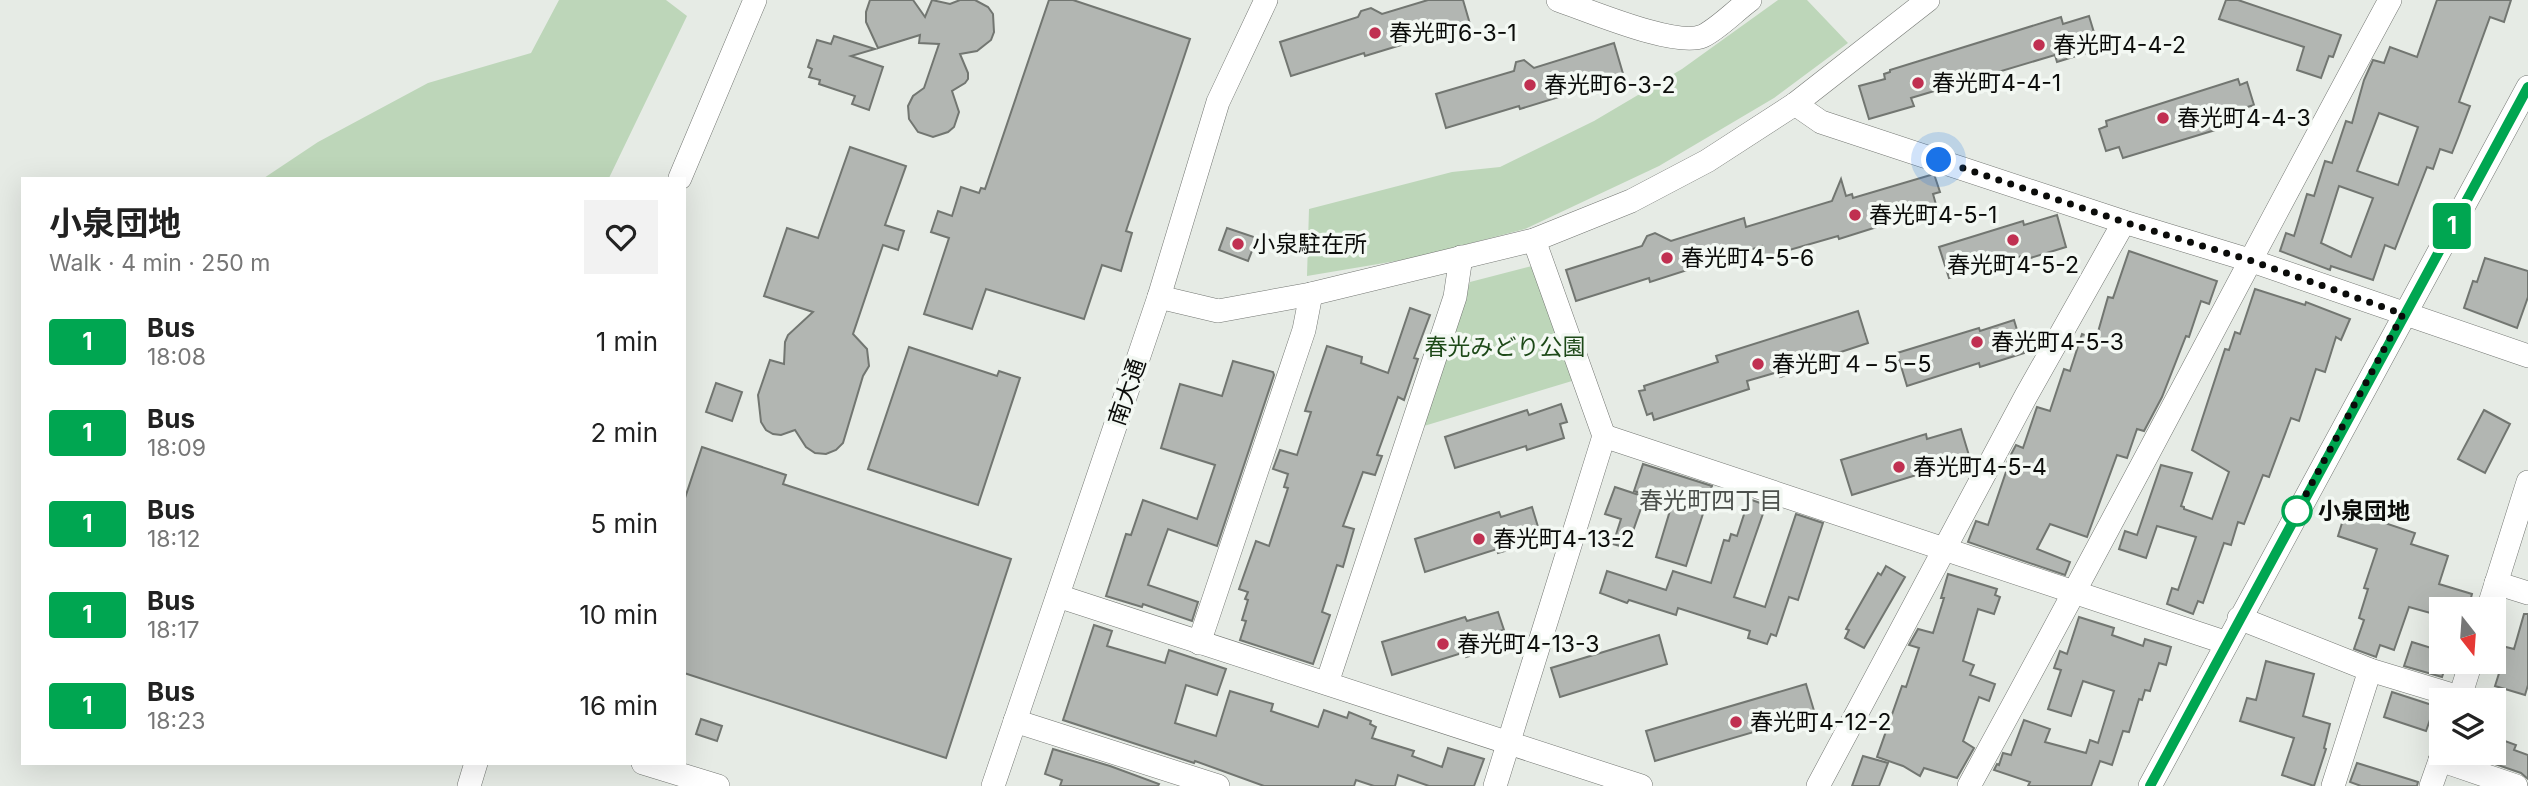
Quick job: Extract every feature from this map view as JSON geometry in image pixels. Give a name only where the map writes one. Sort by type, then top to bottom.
[{"type":"street","points":[[680,177],[755,0]]},
{"type":"street","name":"南大通","points":[[993,786],[1159,297],[1218,102],[1266,0]]},
{"type":"street","points":[[1558,0],[1657,34],[1683,39],[1702,36],[1750,0]]},
{"type":"street","points":[[1159,297],[1218,311],[1311,294],[1534,240],[1631,201],[1707,161],[1795,104],[1928,0]]},
{"type":"street","points":[[1969,786],[2075,593],[2249,260],[2390,0]]},
{"type":"street","points":[[2150,786],[2527,89]]},
{"type":"street","points":[[1795,104],[1821,122],[2124,222],[2249,260],[2403,314],[2527,351]]},
{"type":"street","points":[[1818,786],[1944,548],[2124,222]]},
{"type":"street","points":[[1494,786],[1604,436],[1534,240]]},
{"type":"street","points":[[1327,683],[1455,297],[1461,257]]},
{"type":"street","points":[[1199,643],[1304,330],[1311,294]]},
{"type":"street","points":[[1604,436],[2227,643]]},
{"type":"street","points":[[2492,597],[2528,482]]},
{"type":"street","points":[[2496,583],[2528,593]]},
{"type":"street","points":[[1058,596],[1641,786]]},
{"type":"street","points":[[2239,618],[2370,670],[2429,689]]},
{"type":"street","points":[[2333,786],[2370,670]]},
{"type":"street","points":[[1015,720],[1218,786]]},
{"type":"street","points":[[469,786],[475,765]]},
{"type":"street","points":[[650,765],[718,786]]},
{"type":"street","points":[[2431,786],[2439,765]]},
{"type":"street","points":[[2464,765],[2516,786]]},
{"type":"green space","points":[[559,0],[666,0],[687,16],[609,177],[266,177],[318,142],[428,83],[531,53]]},
{"type":"green space","points":[[1778,0],[1807,0],[1848,43],[1774,98],[1659,166],[1525,229],[1414,258],[1307,276],[1309,209],[1452,172],[1500,167],[1594,121],[1682,69]]},
{"type":"green space","name":"春光みどり公園","points":[[1532,266],[1572,381],[1424,426],[1470,282]]},
{"type":"building","points":[[870,0],[913,0],[925,17],[932,0],[950,4],[960,0],[975,0],[988,7],[993,14],[994,32],[991,40],[977,51],[960,54],[968,79],[952,91],[959,112],[954,127],[948,132],[933,137],[918,132],[909,119],[908,106],[913,96],[924,88],[939,44],[919,43],[920,35],[878,48],[866,22]]},
{"type":"building","points":[[1049,0],[1073,0],[1190,39],[1126,231],[1132,233],[1121,271],[1102,265],[1084,319],[986,289],[972,329],[924,314],[949,238],[931,232],[938,211],[952,216],[961,187],[979,193],[981,188],[985,189]]},
{"type":"building","name":"春光町6-3-1","points":[[1428,0],[1463,0],[1470,24],[1291,76],[1280,42],[1358,17],[1361,11],[1371,8],[1382,14]]},
{"type":"building","points":[[2226,0],[2238,0],[2341,35],[2321,78],[2297,70],[2304,47],[2219,19]]},
{"type":"building","points":[[2437,0],[2511,0],[2504,22],[2490,17],[2459,102],[2470,106],[2452,153],[2440,149],[2433,169],[2427,167],[2395,249],[2385,245],[2373,280],[2331,266],[2330,270],[2280,251],[2286,233],[2294,236],[2307,194],[2314,196],[2325,161],[2332,163],[2346,121],[2352,123],[2364,80],[2373,60],[2384,63],[2390,47],[2417,57]],"holes":[[[2379,113],[2418,127],[2398,185],[2357,171]],[[2339,186],[2373,198],[2351,257],[2321,243]]]},
{"type":"building","points":[[2089,16],[2099,49],[2057,62],[2055,55],[1911,98],[1914,106],[1869,119],[1859,86],[1885,79],[1884,74],[1890,70],[2061,17],[2063,24]]},
{"type":"building","points":[[834,36],[875,49],[851,56],[883,67],[869,110],[852,104],[855,96],[819,84],[820,80],[809,77],[812,69],[808,67],[817,40],[831,44]]},
{"type":"building","name":"春光町6-3-2","points":[[1614,43],[1624,77],[1520,109],[1519,106],[1446,128],[1436,94],[1514,71],[1516,62],[1524,60],[1534,68]]},
{"type":"building","name":"春光町4-4-3","points":[[2238,79],[2240,85],[2247,82],[2254,105],[2241,109],[2245,121],[2123,158],[2119,147],[2106,151],[2099,129],[2107,126],[2106,121]]},
{"type":"building","points":[[850,147],[906,166],[885,225],[904,231],[898,250],[883,245],[853,334],[867,349],[869,366],[863,376],[843,443],[826,454],[815,453],[806,447],[795,430],[781,435],[773,434],[766,430],[761,422],[758,395],[770,360],[784,364],[788,335],[813,312],[764,296],[787,228],[818,238]]},
{"type":"building","points":[[1934,174],[1940,192],[1933,194],[1937,208],[1839,239],[1838,236],[1765,257],[1762,246],[1650,282],[1649,278],[1576,301],[1566,270],[1642,246],[1647,236],[1655,233],[1671,241],[1744,218],[1746,227],[1832,201],[1841,179],[1846,196],[1852,194],[1853,198]]},
{"type":"building","name":"春光町4-5-2","points":[[2057,215],[2066,247],[2024,260],[2022,256],[1949,278],[1939,247],[2023,221],[2024,225]]},
{"type":"building","name":"小泉駐在所","points":[[1227,228],[1257,238],[1248,261],[1219,250]]},
{"type":"building","points":[[2129,251],[2217,281],[2209,304],[2201,301],[2189,337],[2186,336],[2162,397],[2144,431],[2137,429],[2127,458],[2117,455],[2087,537],[2050,524],[2037,549],[2070,562],[2065,575],[1968,542],[1976,521],[1988,525],[2009,463],[2007,462],[2016,445],[2023,448],[2037,407],[2050,411],[2064,369],[2070,371],[2082,334],[2096,339],[2108,297],[2113,298]]},
{"type":"building","points":[[2485,258],[2528,271],[2528,297],[2517,328],[2464,308],[2473,281],[2477,282]]},
{"type":"building","points":[[2255,289],[2305,305],[2306,302],[2350,319],[2341,340],[2336,337],[2325,372],[2316,369],[2299,421],[2291,418],[2269,477],[2263,475],[2244,524],[2238,522],[2231,545],[2224,543],[2203,603],[2198,601],[2193,614],[2167,604],[2172,588],[2178,590],[2196,537],[2157,526],[2146,558],[2119,549],[2125,531],[2137,535],[2161,465],[2192,473],[2181,506],[2212,519],[2229,472],[2192,450],[2225,349],[2229,350],[2235,332],[2240,334]]},
{"type":"building","points":[[1410,308],[1430,315],[1414,358],[1418,359],[1404,400],[1398,397],[1377,455],[1382,456],[1375,475],[1363,472],[1343,526],[1354,529],[1343,567],[1337,565],[1322,612],[1330,615],[1313,664],[1240,640],[1246,621],[1242,620],[1248,592],[1239,589],[1256,541],[1269,546],[1288,488],[1284,487],[1288,474],[1273,469],[1280,450],[1297,455],[1311,412],[1305,411],[1327,346],[1362,357],[1361,363],[1388,373]]},
{"type":"building","name":"春光町４−５−5","points":[[1858,311],[1868,343],[1798,366],[1800,371],[1780,377],[1778,372],[1747,381],[1749,389],[1654,420],[1652,413],[1647,415],[1639,391],[1645,390],[1644,386],[1718,362],[1716,356]]},
{"type":"building","name":"春光町4-5-3","points":[[2014,320],[2024,353],[1980,367],[1979,363],[1907,386],[1897,353]]},
{"type":"building","points":[[909,347],[997,376],[999,371],[1020,378],[978,505],[868,469]]},
{"type":"building","points":[[1233,361],[1273,372],[1274,375],[1217,546],[1168,529],[1148,585],[1198,602],[1192,621],[1143,604],[1142,607],[1106,596],[1126,534],[1131,535],[1143,500],[1197,519],[1215,465],[1161,448],[1180,384],[1222,396]]},
{"type":"building","points":[[716,383],[742,392],[732,421],[706,412]]},
{"type":"building","points":[[1561,404],[1567,422],[1560,424],[1564,438],[1527,450],[1526,446],[1455,468],[1445,437],[1527,410],[1529,415]]},
{"type":"building","points":[[2484,410],[2510,424],[2485,473],[2458,459]]},
{"type":"building","name":"春光町4-5-4","points":[[1961,429],[1971,462],[1927,475],[1926,472],[1852,495],[1841,460],[1926,434],[1927,439]]},
{"type":"building","points":[[702,447],[786,475],[783,484],[1011,559],[946,758],[686,674],[686,495]]},
{"type":"building","points":[[1643,464],[1712,486],[1686,566],[1656,557],[1672,504],[1634,491]]},
{"type":"building","points":[[1615,487],[1645,497],[1627,548],[1613,544],[1621,519],[1605,514]]},
{"type":"building","points":[[1749,499],[1766,505],[1734,597],[1765,607],[1796,514],[1823,523],[1798,600],[1789,597],[1776,636],[1771,634],[1767,644],[1748,638],[1750,631],[1678,608],[1676,615],[1600,593],[1607,571],[1666,590],[1673,571],[1711,583],[1724,540],[1729,541],[1731,534],[1737,536]]},
{"type":"building","name":"春光町4-13-2","points":[[1532,507],[1542,540],[1498,553],[1497,549],[1425,572],[1415,539],[1499,512],[1501,517]]},
{"type":"building","points":[[2346,510],[2415,533],[2411,544],[2448,556],[2439,584],[2472,594],[2471,597],[2429,597],[2429,613],[2409,607],[2394,650],[2380,645],[2376,657],[2354,649],[2364,620],[2359,618],[2368,589],[2364,588],[2377,549],[2338,536]]},
{"type":"building","points":[[1886,566],[1905,577],[1864,648],[1845,638],[1849,630],[1846,629],[1878,573],[1881,575]]},
{"type":"building","points":[[1948,574],[1997,589],[1995,595],[2000,597],[1994,614],[1978,609],[1963,661],[1974,665],[1970,675],[1995,684],[1989,701],[1979,697],[1963,741],[1974,748],[1957,778],[1924,768],[1920,776],[1903,766],[1877,757],[1902,686],[1906,687],[1919,648],[1909,645],[1918,629],[1933,633]]},
{"type":"building","name":"春光町4-13-3","points":[[1498,612],[1504,630],[1499,631],[1504,646],[1466,657],[1465,652],[1392,675],[1382,642],[1465,617],[1467,621]]},
{"type":"building","points":[[2524,614],[2528,614],[2528,685],[2525,695],[2495,686],[2499,674],[2506,674],[2506,647],[2514,649]]},
{"type":"building","points":[[2079,617],[2114,628],[2112,635],[2143,646],[2145,639],[2171,647],[2166,665],[2159,663],[2150,691],[2145,690],[2142,700],[2139,699],[2129,732],[2123,731],[2112,765],[2100,761],[2091,786],[2028,786],[2030,782],[1994,770],[2003,753],[2011,755],[2024,720],[2050,729],[2045,742],[2086,753],[2090,740],[2098,743],[2114,691],[2083,681],[2071,716],[2048,709],[2061,670],[2054,668],[2060,651],[2067,654]]},
{"type":"building","points":[[1094,625],[1112,631],[1107,646],[1165,663],[1169,650],[1226,669],[1217,695],[1186,685],[1175,723],[1216,736],[1230,691],[1273,704],[1271,711],[1318,727],[1324,710],[1347,718],[1349,712],[1371,721],[1370,724],[1376,727],[1372,738],[1414,751],[1412,756],[1442,767],[1448,748],[1484,759],[1474,786],[1429,786],[1398,775],[1395,786],[1374,786],[1356,780],[1354,786],[1264,786],[1195,761],[1194,763],[1063,720]]},
{"type":"building","points":[[1659,635],[1667,664],[1560,697],[1551,668]]},
{"type":"building","points":[[2412,642],[2429,647],[2429,673],[2404,666]]},
{"type":"building","points":[[2266,661],[2314,674],[2303,716],[2330,724],[2324,748],[2326,749],[2314,786],[2282,775],[2294,738],[2240,721],[2247,698],[2256,700]]},
{"type":"building","name":"春光町4-12-2","points":[[1806,684],[1815,714],[1655,761],[1646,731]]},
{"type":"building","points":[[2392,692],[2429,704],[2426,731],[2384,717]]},
{"type":"building","points":[[701,719],[722,726],[717,741],[696,734]]},
{"type":"building","points":[[2506,741],[2516,745],[2514,750],[2528,755],[2528,779],[2521,773],[2498,765],[2506,765]]},
{"type":"building","points":[[1053,749],[1159,784],[1060,786],[1062,780],[1045,774]]},
{"type":"building","points":[[1863,756],[1888,763],[1879,786],[1852,786]]},
{"type":"building","points":[[2357,763],[2418,782],[2417,786],[2361,786],[2350,782]]},
{"type":"bus line","name":"1","points":[[2150,786],[2528,87]]},
{"type":"place","name":"春光町6-3-1","points":[[1375,33]]},
{"type":"place","name":"春光町4-4-2","points":[[2039,45]]},
{"type":"place","name":"春光町4-4-1","points":[[1918,83]]},
{"type":"place","name":"春光町6-3-2","points":[[1530,85]]},
{"type":"place","name":"春光町4-4-3","points":[[2163,118]]},
{"type":"place","name":"春光町4-5-1","points":[[1855,215]]},
{"type":"place","name":"春光町4-5-2","points":[[2013,240]]},
{"type":"place","name":"小泉駐在所","points":[[1238,244]]},
{"type":"place","name":"春光町4-5-6","points":[[1667,258]]},
{"type":"place","name":"春光町4-5-3","points":[[1977,342]]},
{"type":"place","name":"春光町４−５−5","points":[[1758,364]]},
{"type":"place","name":"春光町4-5-4","points":[[1899,467]]},
{"type":"place","name":"小泉団地","points":[[2297,511]]},
{"type":"place","name":"春光町4-13-2","points":[[1479,539]]},
{"type":"place","name":"春光町4-13-3","points":[[1443,644]]},
{"type":"place","name":"春光町4-12-2","points":[[1736,722]]},
{"type":"district","name":"春光町四丁目","points":[[1711,501]]},
{"type":"route","points":[[1939,160],[2124,222],[2249,260],[2403,314],[2297,511]]}]
